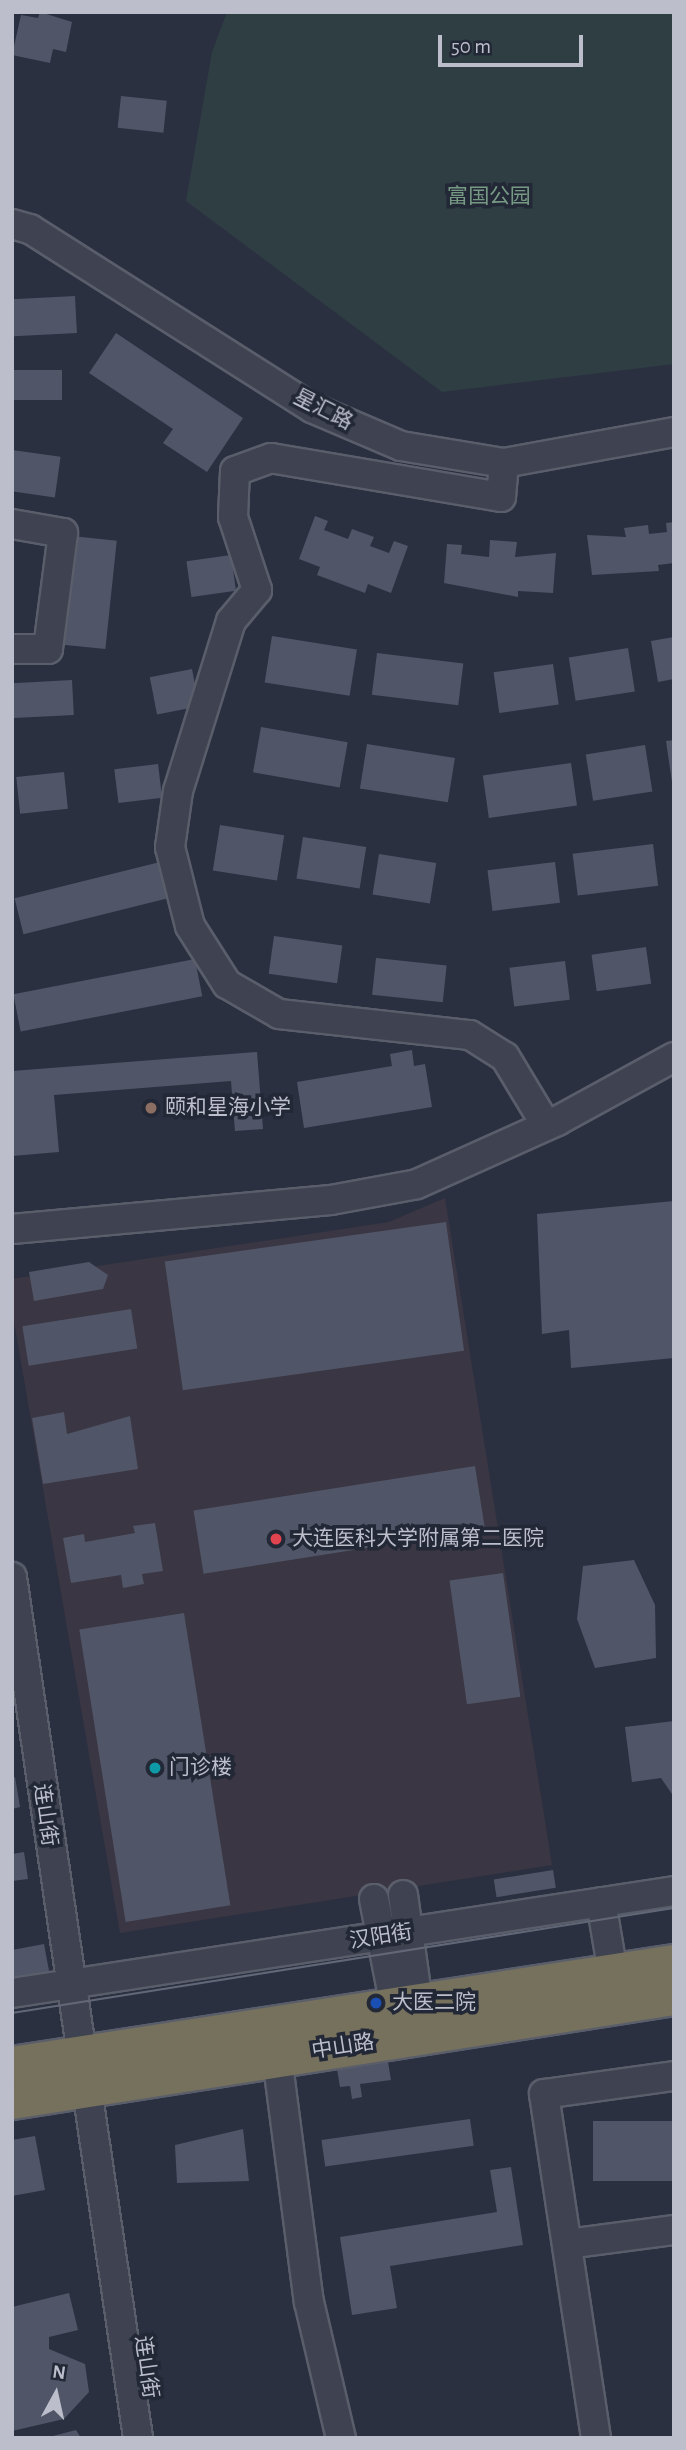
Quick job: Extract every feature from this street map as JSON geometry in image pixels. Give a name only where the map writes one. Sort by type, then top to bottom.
[{"type":"highway","name":"中山路","points":[[12,2100],[92,2075],[407,2005],[674,1964]]},
{"type":"highway","name":"中山路","points":[[12,2066],[92,2075],[277,2057],[674,1996]]},
{"type":"street","name":"星汇路","points":[[12,224],[30,229],[312,408],[401,446],[505,464],[674,432]]},
{"type":"street","points":[[505,464],[501,497],[271,458],[235,471],[233,517],[257,590],[231,621],[178,791],[170,847],[190,926],[227,984],[279,1014],[470,1035],[505,1057],[546,1125]]},
{"type":"street","points":[[12,524],[63,533],[48,649],[12,649]]},
{"type":"street","points":[[12,1229],[331,1200],[418,1184],[546,1125],[674,1057]]},
{"type":"street","name":"连山街","points":[[12,1577],[24,1747],[78,1982],[138,2438]]},
{"type":"street","name":"汉阳街","points":[[12,1993],[674,1891]]},
{"type":"street","points":[[403,1895],[395,1934],[407,2005]]},
{"type":"street","points":[[374,1899],[395,1934]]},
{"type":"street","points":[[601,1902],[613,1973]]},
{"type":"street","points":[[277,2057],[309,2302],[341,2438]]},
{"type":"street","name":"连山街","points":[[92,2075],[157,2438]]},
{"type":"street","points":[[596,2438],[544,2094],[674,2076]]},
{"type":"street","points":[[567,2244],[674,2230]]},
{"type":"shaded area","name":"大连医科大学附属第二医院","points":[[445,1198],[552,1865],[120,1933],[12,1310],[12,1279],[389,1222]]},
{"type":"green space","name":"富国公园","points":[[227,12],[674,12],[674,364],[442,392],[186,201],[212,52]]},
{"type":"building","points":[[40,12],[72,22],[66,52],[53,49],[50,63],[12,55],[21,15],[38,18]]},
{"type":"building","points":[[121,96],[167,101],[163,133],[118,128]]},
{"type":"building","points":[[75,296],[77,333],[14,336],[12,299]]},
{"type":"building","points":[[116,333],[243,418],[207,472],[163,443],[173,429],[89,373]]},
{"type":"building","points":[[12,370],[62,370],[62,400],[12,400]]},
{"type":"building","points":[[12,450],[61,457],[55,497],[12,491]]},
{"type":"building","points":[[315,516],[328,521],[324,530],[348,539],[352,529],[374,537],[370,546],[389,553],[394,541],[408,546],[391,593],[368,584],[365,593],[317,575],[320,567],[299,559]]},
{"type":"building","points":[[674,522],[674,563],[658,565],[659,571],[592,575],[587,535],[626,537],[624,528],[648,525],[649,534],[667,532],[666,523]]},
{"type":"building","points":[[72,536],[117,541],[105,649],[61,644]]},
{"type":"building","points":[[490,540],[517,542],[515,557],[556,553],[553,593],[518,591],[518,597],[444,583],[447,544],[462,545],[461,554],[489,557]]},
{"type":"building","points":[[231,555],[236,591],[191,597],[186,561]]},
{"type":"building","points":[[272,636],[357,649],[350,696],[265,682]]},
{"type":"building","points":[[674,637],[674,679],[658,682],[651,641]]},
{"type":"building","points":[[628,648],[635,691],[576,701],[569,657]]},
{"type":"building","points":[[377,653],[463,664],[458,705],[372,695]]},
{"type":"building","points":[[553,664],[559,705],[499,713],[494,672]]},
{"type":"building","points":[[192,669],[199,706],[157,715],[150,677]]},
{"type":"building","points":[[72,680],[74,715],[14,718],[12,683]]},
{"type":"building","points":[[261,727],[348,742],[340,788],[253,772]]},
{"type":"building","points":[[674,740],[674,782],[672,782],[666,741]]},
{"type":"building","points":[[367,744],[455,758],[448,802],[360,788]]},
{"type":"building","points":[[645,745],[652,791],[593,801],[586,754]]},
{"type":"building","points":[[571,763],[577,806],[489,818],[483,775]]},
{"type":"building","points":[[158,764],[162,798],[118,803],[114,769]]},
{"type":"building","points":[[64,772],[68,809],[20,814],[16,777]]},
{"type":"building","points":[[220,825],[284,835],[277,881],[213,870]]},
{"type":"building","points":[[303,837],[366,847],[360,888],[296,878]]},
{"type":"building","points":[[653,844],[658,886],[578,896],[573,854]]},
{"type":"building","points":[[379,854],[436,863],[430,904],[373,894]]},
{"type":"building","points":[[164,861],[173,897],[24,934],[15,898]]},
{"type":"building","points":[[555,862],[560,903],[493,911],[488,870]]},
{"type":"building","points":[[274,936],[342,946],[337,983],[269,974]]},
{"type":"building","points":[[646,947],[651,984],[597,991],[592,955]]},
{"type":"building","points":[[376,958],[447,965],[443,1002],[372,995]]},
{"type":"building","points":[[195,959],[202,996],[21,1032],[13,994]]},
{"type":"building","points":[[565,961],[570,1000],[514,1007],[509,968]]},
{"type":"building","points":[[412,1050],[414,1066],[425,1064],[432,1107],[304,1128],[297,1082],[392,1066],[390,1054]]},
{"type":"building","points":[[257,1052],[263,1129],[235,1131],[231,1081],[54,1095],[59,1152],[12,1156],[12,1071]]},
{"type":"building","points":[[674,1201],[674,1358],[571,1368],[569,1330],[542,1334],[537,1214]]},
{"type":"building","points":[[446,1222],[464,1351],[183,1390],[165,1262]]},
{"type":"building","points":[[89,1262],[108,1275],[103,1289],[34,1301],[29,1272]]},
{"type":"building","points":[[131,1309],[137,1349],[29,1366],[22,1326]]},
{"type":"building","points":[[64,1412],[67,1434],[130,1416],[138,1469],[43,1484],[32,1418]]},
{"type":"building","points":[[475,1466],[485,1529],[204,1574],[194,1511]]},
{"type":"building","points":[[155,1523],[163,1571],[142,1574],[144,1584],[123,1588],[121,1575],[71,1583],[63,1538],[84,1534],[85,1542],[135,1533],[133,1526]]},
{"type":"building","points":[[634,1560],[655,1605],[656,1658],[595,1668],[577,1619],[583,1566]]},
{"type":"building","points":[[503,1573],[520,1697],[467,1704],[450,1581]]},
{"type":"building","name":"门诊楼","points":[[184,1613],[230,1905],[126,1922],[79,1630]]},
{"type":"building","points":[[674,1721],[674,1797],[661,1778],[632,1782],[625,1727]]},
{"type":"building","points":[[15,1777],[20,1807],[12,1809],[12,1778]]},
{"type":"building","points":[[24,1852],[28,1879],[12,1881],[12,1854]]},
{"type":"building","points":[[553,1870],[556,1888],[497,1897],[494,1879]]},
{"type":"building","points":[[44,1944],[50,1976],[12,1983],[12,1950]]},
{"type":"building","points":[[388,2062],[391,2080],[360,2084],[362,2097],[352,2099],[350,2086],[340,2087],[337,2069]]},
{"type":"building","points":[[470,2119],[474,2146],[325,2167],[321,2140]]},
{"type":"building","points":[[593,2121],[674,2121],[674,2181],[593,2181]]},
{"type":"building","points":[[243,2129],[249,2181],[177,2183],[175,2145]]},
{"type":"building","points":[[35,2136],[45,2190],[12,2196],[12,2140]]},
{"type":"building","points":[[511,2167],[523,2245],[390,2266],[397,2308],[352,2315],[340,2237],[497,2212],[490,2170]]},
{"type":"building","points":[[69,2293],[78,2330],[49,2337],[49,2349],[85,2364],[89,2392],[64,2419],[12,2431],[12,2307]]},
{"type":"building","points":[[76,2430],[81,2438],[49,2438],[49,2437]]},
{"type":"tram line","points":[[12,2013],[674,1908]]},
{"type":"place","name":"颐和星海小学","points":[[151,1108]]},
{"type":"place","name":"大连医科大学附属第二医院","points":[[276,1539]]},
{"type":"place","name":"门诊楼","points":[[155,1768]]},
{"type":"place","name":"大医二院","points":[[376,2003]]}]
